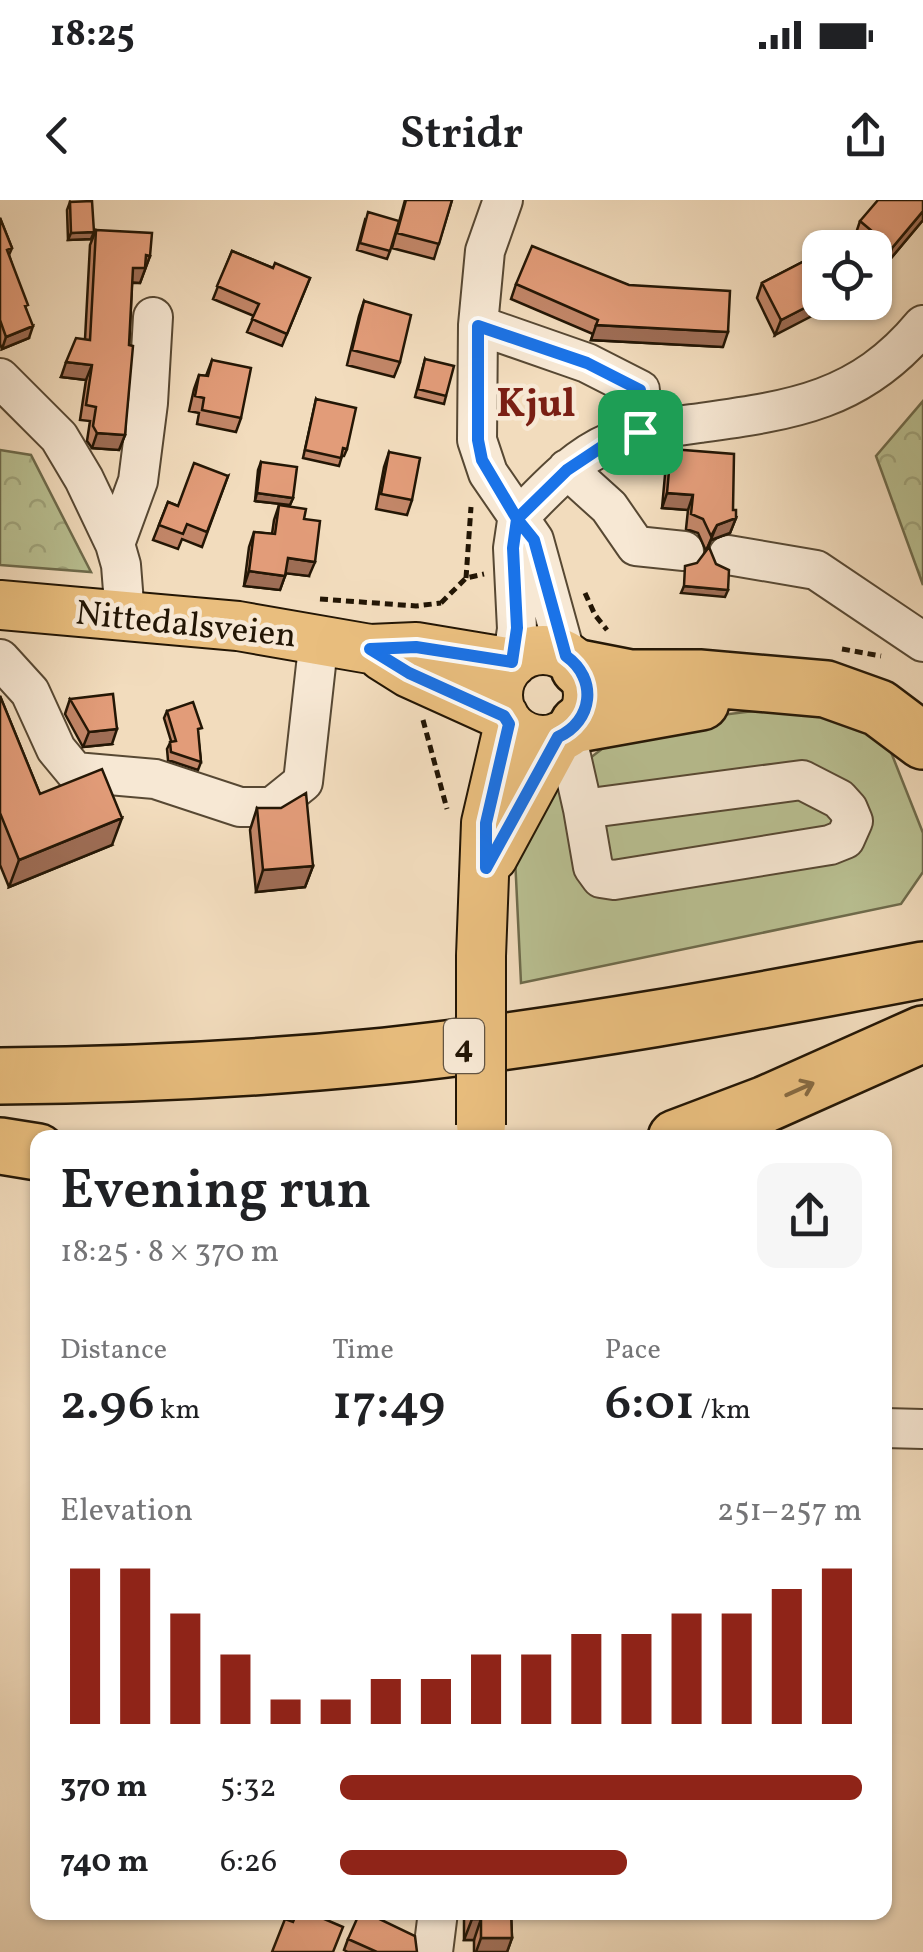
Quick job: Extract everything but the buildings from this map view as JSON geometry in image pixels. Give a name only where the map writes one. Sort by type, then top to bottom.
[{"type":"highway","points":[[587,654],[630,678],[794,685],[838,692],[917,723]]},
{"type":"highway","points":[[567,732],[701,702],[745,684]]},
{"type":"highway","points":[[866,981],[923,932]]},
{"type":"highway","name":"4","points":[[0,1076],[212,1070],[390,1055],[502,1041],[923,970]]},
{"type":"highway","points":[[697,1130],[923,1034]]},
{"type":"highway","points":[[0,1146],[30,1151]]},
{"type":"main road","name":"Nittedalsveien","points":[[0,605],[238,626],[370,649],[416,647],[512,662]]},
{"type":"main road","name":"Nittedalsveien","points":[[370,649],[409,673],[506,720]]},
{"type":"main road","points":[[481,1130],[486,823],[506,720],[498,694],[512,662],[528,653],[540,650],[587,654],[589,696],[486,868]]},
{"type":"main road","points":[[506,720],[537,740],[567,732]]},
{"type":"street","points":[[503,200],[485,251],[478,326],[478,440],[482,460],[534,540],[587,654]]},
{"type":"street","points":[[115,544],[138,481],[153,317]]},
{"type":"street","points":[[512,662],[518,616],[513,548],[517,519],[567,470],[606,444],[640,432],[818,402],[859,382],[906,345],[923,325]]},
{"type":"street","points":[[478,326],[587,363],[640,390],[640,432]]},
{"type":"street","points":[[0,378],[13,416],[59,438],[72,457],[115,544],[121,565],[125,616]]},
{"type":"street","points":[[567,470],[609,506],[636,546],[684,552]]},
{"type":"street","points":[[728,554],[816,570],[909,650]]},
{"type":"street","points":[[0,659],[30,692],[56,748],[75,772],[155,778],[240,807],[272,806],[303,782],[319,638]]},
{"type":"street","points":[[567,732],[593,868],[601,878],[614,880],[830,845],[845,839],[853,821],[839,799],[802,780],[584,808]]},
{"type":"street","points":[[892,1428],[923,1430]]},
{"type":"street","points":[[433,1952],[437,1920]]},
{"type":"path","points":[[436,611],[466,578],[473,482],[482,460]]},
{"type":"path","points":[[466,578],[497,574]]},
{"type":"path","points":[[582,586],[595,615],[587,654]]},
{"type":"path","points":[[838,648],[909,650]]},
{"type":"path","points":[[420,710],[447,808]]},
{"type":"green space","points":[[923,401],[923,585],[876,456]]},
{"type":"green space","points":[[0,450],[31,455],[91,572],[0,565]]},
{"type":"green space","points":[[803,705],[885,737],[923,833],[923,872],[901,904],[521,983],[515,857],[560,781],[632,726]]},
{"type":"district","name":"Kjul","points":[[536,402]]},
{"type":"route","points":[[640,432],[606,444],[567,470],[517,519],[513,548],[518,603],[512,662],[416,647],[370,649],[409,673],[504,716],[509,724],[486,823],[486,868],[558,737],[578,724],[589,696],[579,668],[566,656],[534,540],[517,519],[482,460],[478,440],[478,326],[587,363],[640,390],[640,432]]}]
